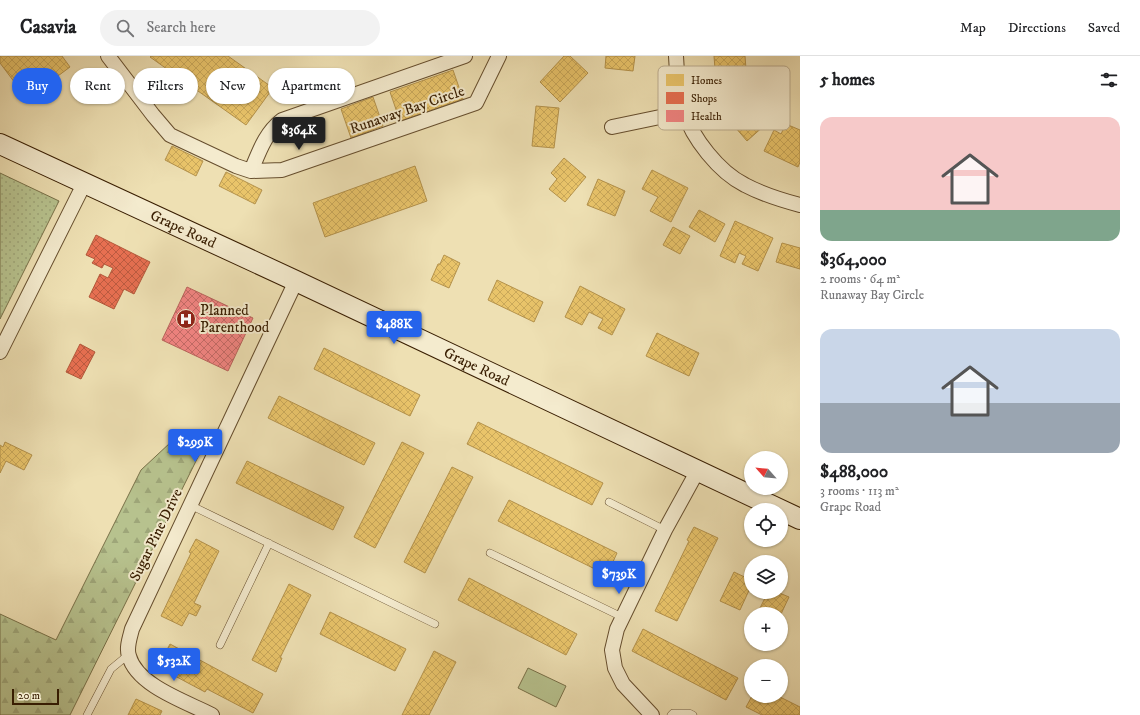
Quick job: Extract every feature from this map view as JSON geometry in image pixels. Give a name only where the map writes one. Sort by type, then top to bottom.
[{"type":"main road","name":"Grape Road","points":[[0,144],[296,281],[800,519]]},
{"type":"street","name":"Runaway Bay Circle","points":[[108,56],[170,135],[236,166],[251,171],[282,170],[476,104],[499,56]]},
{"type":"street","points":[[251,171],[268,134],[274,126],[282,120],[465,56]]},
{"type":"street","points":[[676,56],[677,66]]},
{"type":"street","points":[[612,127],[658,117]]},
{"type":"street","points":[[692,130],[709,154],[724,170],[744,184],[757,191],[800,205]]},
{"type":"street","points":[[0,352],[84,184]]},
{"type":"street","name":"Sugar Pine Drive","points":[[128,655],[132,629],[296,281]]},
{"type":"street","points":[[652,715],[623,684],[615,668],[612,650],[617,629],[622,617],[665,530],[698,470]]},
{"type":"street","points":[[128,655],[133,666],[143,678],[158,688],[212,715]]},
{"type":"lane","points":[[609,502],[665,530]]},
{"type":"lane","points":[[190,505],[434,624]]},
{"type":"lane","points":[[220,645],[269,543]]},
{"type":"lane","points":[[490,553],[622,617]]},
{"type":"lane","points":[[87,715],[110,669],[128,655]]},
{"type":"lane","points":[[671,715],[674,712],[690,713],[693,715]]},
{"type":"green space","points":[[0,173],[59,201],[0,319]]},
{"type":"green space","points":[[171,442],[199,455],[70,715],[0,715],[0,614],[56,640],[141,470]]},
{"type":"green space","points":[[528,668],[566,686],[556,707],[518,688]]},
{"type":"building: Homes","points":[[0,56],[62,56],[70,67],[62,73],[62,68],[12,68],[12,79],[0,63]]},
{"type":"building: Homes","points":[[228,56],[245,68],[206,68],[206,97],[198,91],[198,68],[166,68],[150,57]]},
{"type":"building: Homes","points":[[564,56],[570,56],[588,73],[560,102],[540,82]]},
{"type":"building: Homes","points":[[606,56],[635,56],[633,71],[605,68]]},
{"type":"building: Homes","points":[[714,56],[745,56],[746,66],[715,66]]},
{"type":"building: Homes","points":[[453,70],[463,99],[400,121],[390,92]]},
{"type":"building: Homes","points":[[260,79],[268,84],[268,95],[246,125],[216,104],[260,104]]},
{"type":"building: Homes","points":[[373,97],[383,126],[351,138],[341,109]]},
{"type":"building: Homes","points":[[536,106],[559,108],[554,148],[532,146]]},
{"type":"building: Homes","points":[[790,126],[800,130],[800,162],[798,167],[764,151],[774,130],[781,134],[783,130],[790,130]]},
{"type":"building: Homes","points":[[738,130],[759,130],[747,141]]},
{"type":"building: Homes","points":[[172,146],[203,161],[196,176],[165,160]]},
{"type":"building: Homes","points":[[564,158],[586,177],[565,202],[549,189],[557,179],[551,173]]},
{"type":"building: Homes","points":[[415,166],[427,201],[325,237],[313,203]]},
{"type":"building: Homes","points":[[652,170],[688,188],[671,222],[650,211],[658,197],[642,189]]},
{"type":"building: Homes","points":[[226,172],[262,190],[255,204],[219,186]]},
{"type":"building: Homes","points":[[598,179],[625,191],[615,216],[587,205]]},
{"type":"building: Homes","points":[[699,210],[725,224],[715,242],[689,227]]},
{"type":"building: Homes","points":[[735,221],[773,238],[758,271],[742,264],[746,256],[739,253],[735,263],[720,256]]},
{"type":"building: Homes","points":[[673,227],[690,236],[680,254],[663,245]]},
{"type":"building: Homes","points":[[782,243],[800,248],[800,269],[776,262]]},
{"type":"building: Homes","points":[[444,255],[460,263],[449,288],[431,280]]},
{"type":"building: Homes","points":[[497,280],[543,302],[534,322],[488,300]]},
{"type":"building: Homes","points":[[580,286],[625,309],[612,335],[598,328],[603,319],[589,312],[582,325],[565,317]]},
{"type":"building: Homes","points":[[657,333],[699,353],[689,376],[646,356]]},
{"type":"building: Homes","points":[[324,348],[420,395],[410,416],[314,369]]},
{"type":"building: Homes","points":[[279,396],[375,443],[364,465],[268,418]]},
{"type":"building: Homes","points":[[478,422],[603,483],[592,505],[467,444]]},
{"type":"building: Homes","points":[[5,442],[32,455],[24,470],[6,461],[0,473],[0,445],[3,447]]},
{"type":"building: Homes","points":[[402,442],[424,453],[375,548],[354,537]]},
{"type":"building: Homes","points":[[247,461],[344,507],[333,530],[236,483]]},
{"type":"building: Homes","points":[[452,467],[473,477],[425,573],[404,562]]},
{"type":"building: Homes","points":[[509,500],[617,553],[607,575],[498,521]]},
{"type":"building: Homes","points":[[694,527],[718,538],[677,621],[655,611],[689,541],[687,540]]},
{"type":"building: Homes","points":[[196,539],[219,551],[194,603],[201,606],[196,616],[189,613],[182,626],[161,616],[191,553],[189,552]]},
{"type":"building: Homes","points":[[734,572],[744,577],[745,599],[740,610],[720,601]]},
{"type":"building: Homes","points":[[469,578],[577,634],[566,655],[458,600]]},
{"type":"building: Homes","points":[[289,584],[311,595],[280,658],[282,658],[276,672],[252,660]]},
{"type":"building: Homes","points":[[789,597],[784,607],[760,607],[764,599],[788,599]]},
{"type":"building: Homes","points":[[330,612],[406,649],[395,671],[320,634]]},
{"type":"building: Homes","points":[[643,629],[738,678],[726,700],[632,651]]},
{"type":"building: Homes","points":[[170,644],[263,694],[253,713],[207,689],[205,692],[158,667]]},
{"type":"building: Homes","points":[[434,651],[456,662],[429,715],[402,715]]},
{"type":"building: Homes","points":[[136,699],[162,711],[160,715],[128,715]]},
{"type":"building: Homes","points":[[788,701],[800,707],[800,715],[762,715],[746,707],[748,703],[788,703]]},
{"type":"building: Shops","points":[[96,235],[150,262],[134,294],[124,289],[114,309],[89,297],[100,274],[108,278],[113,268],[104,264],[102,268],[92,263],[95,259],[86,255]]},
{"type":"building: Shops","points":[[80,344],[95,352],[81,379],[66,372]]},
{"type":"building: Health","points":[[187,287],[253,318],[228,371],[162,340]]},
{"type":"place","name":"Planned Parenthood","points":[[186,319]]}]
